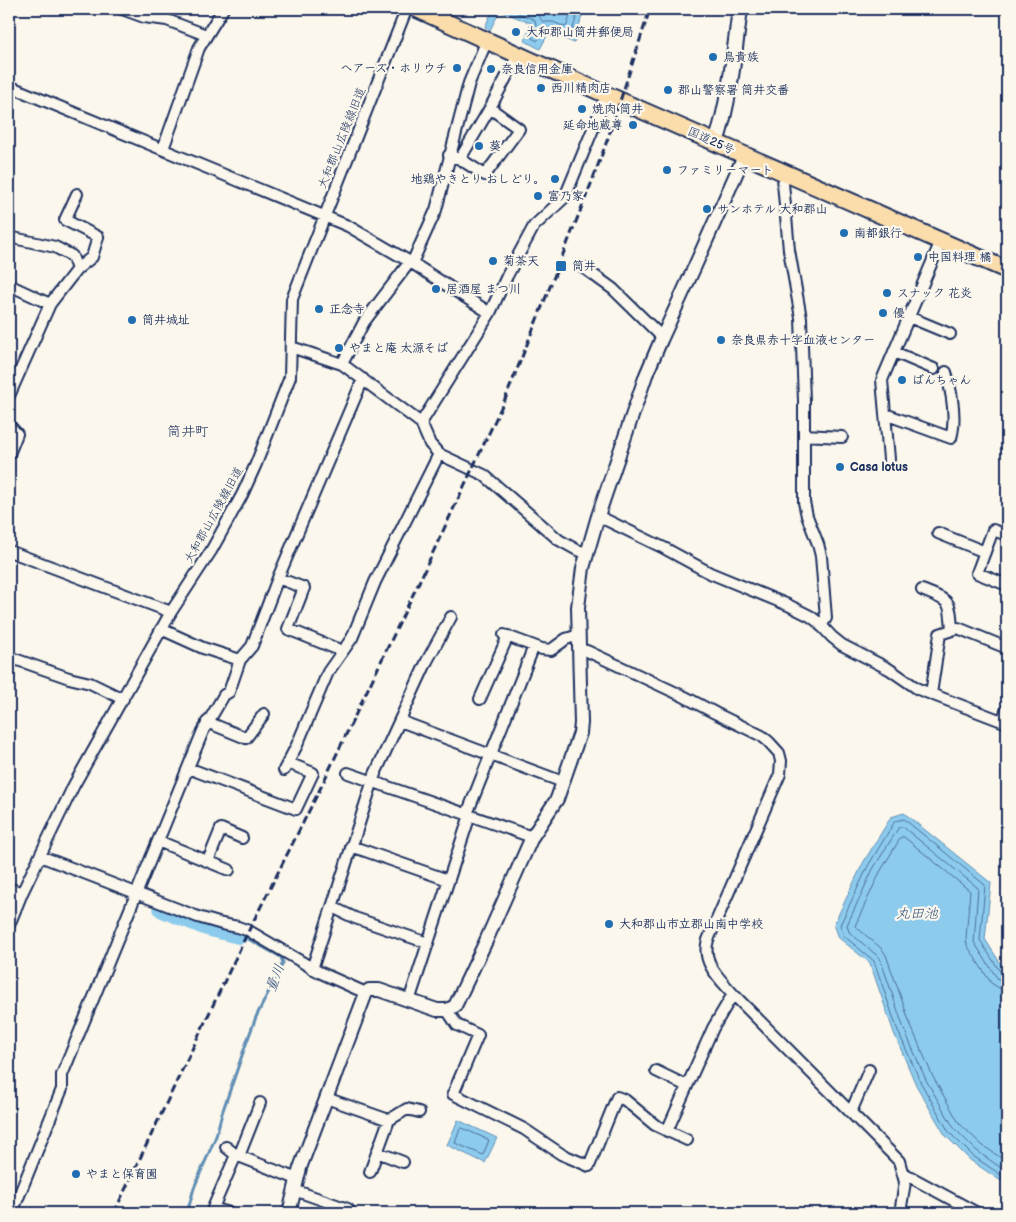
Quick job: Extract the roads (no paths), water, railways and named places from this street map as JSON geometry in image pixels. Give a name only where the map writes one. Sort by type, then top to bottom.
[{"type":"highway","name":"国道25号","points":[[417,9],[744,156],[1007,270]]},
{"type":"main road","points":[[716,143],[725,115],[729,93],[740,9]]},
{"type":"street","points":[[122,9],[144,17],[167,20],[206,35]]},
{"type":"street","points":[[163,149],[199,48],[223,9]]},
{"type":"street","name":"大和郡山広陵線旧道","points":[[9,925],[22,893],[74,785],[161,629],[211,551],[242,495],[256,464],[290,377],[292,299],[405,9]]},
{"type":"street","points":[[342,364],[364,322],[410,263],[436,210],[469,83],[487,40]]},
{"type":"street","points":[[460,159],[518,55]]},
{"type":"street","points":[[9,86],[348,226],[490,313]]},
{"type":"street","points":[[421,423],[490,313],[507,276],[534,226],[565,197],[607,95]]},
{"type":"street","points":[[449,155],[460,159],[485,175],[519,129],[490,108]]},
{"type":"street","points":[[289,1213],[296,1185],[326,1098],[366,993],[369,990],[378,990],[437,1010],[447,1010],[455,1006],[532,837],[552,808],[563,782],[582,723],[579,588],[598,516],[628,427],[662,336],[744,156]]},
{"type":"street","points":[[787,174],[783,183],[789,250],[801,318],[804,502],[821,556],[826,618],[821,626]]},
{"type":"street","points":[[9,396],[50,304],[77,269],[92,257],[98,237],[65,220],[77,194]]},
{"type":"street","points":[[9,238],[55,247],[72,256],[77,269]]},
{"type":"street","points":[[889,459],[882,380],[942,241]]},
{"type":"street","points":[[584,268],[613,289],[662,336]]},
{"type":"street","points":[[9,284],[50,304]]},
{"type":"street","points":[[909,317],[950,334]]},
{"type":"street","points":[[291,347],[342,364],[421,423],[430,444],[439,454],[484,475],[559,540],[577,550],[588,553]]},
{"type":"street","points":[[894,352],[934,369]]},
{"type":"street","points":[[885,414],[951,438],[955,427],[954,413],[946,372]]},
{"type":"street","points":[[12,1213],[62,1089],[62,1075],[207,722],[224,696],[229,692],[240,660],[252,646],[278,578],[363,379]]},
{"type":"street","points":[[9,425],[16,434],[9,454]]},
{"type":"street","points":[[804,435],[842,437]]},
{"type":"street","points":[[188,768],[296,809],[313,773],[286,767],[328,672],[352,638],[374,582],[439,454]]},
{"type":"street","points":[[598,516],[710,572],[810,616],[842,645],[889,669],[918,689],[1005,722],[1007,709]]},
{"type":"street","points":[[1007,535],[994,530],[977,573],[1007,584]]},
{"type":"street","points":[[938,533],[985,552]]},
{"type":"street","points":[[9,551],[171,612]]},
{"type":"street","points":[[278,578],[304,588],[288,629],[342,651]]},
{"type":"street","points":[[922,590],[943,599],[950,606],[952,630]]},
{"type":"street","points":[[312,968],[372,782],[427,661],[451,617]]},
{"type":"street","points":[[931,694],[940,634],[958,628],[1007,648]]},
{"type":"street","points":[[161,629],[203,648],[240,660]]},
{"type":"street","points":[[480,699],[506,635],[542,649],[551,650],[566,639],[579,635]]},
{"type":"street","points":[[409,1001],[490,754],[534,646]]},
{"type":"street","points":[[579,649],[685,697],[762,736],[779,753],[781,761],[780,774],[706,947],[706,956],[709,964],[734,994],[899,1161],[905,1182],[900,1213]]},
{"type":"street","points":[[9,658],[90,683],[123,699]]},
{"type":"street","points":[[207,722],[246,738],[264,714]]},
{"type":"street","points":[[400,721],[563,782]]},
{"type":"street","points":[[348,773],[532,837]]},
{"type":"street","points":[[208,862],[221,828],[242,838]]},
{"type":"street","points":[[158,841],[229,870]]},
{"type":"street","points":[[351,846],[448,880]]},
{"type":"street","points":[[40,856],[136,896],[204,919],[248,931],[312,968],[366,993]]},
{"type":"street","points":[[9,888],[22,893]]},
{"type":"street","points":[[332,907],[355,918],[428,943]]},
{"type":"street","points":[[667,1131],[713,1028],[734,994]]},
{"type":"street","points":[[447,1010],[457,1025],[478,1035],[453,1094],[524,1129],[561,1154],[589,1166],[617,1097],[625,1100],[655,1125],[687,1140]]},
{"type":"street","points":[[850,1112],[869,1070]]},
{"type":"street","points":[[656,1071],[687,1086]]},
{"type":"street","points":[[326,1098],[388,1120]]},
{"type":"street","points":[[229,1213],[213,1208],[238,1156],[260,1103]]},
{"type":"street","points":[[370,1172],[388,1120],[407,1109],[419,1112]]},
{"type":"street","points":[[226,1147],[238,1156],[348,1209]]},
{"type":"street","points":[[377,1152],[403,1162]]},
{"type":"street","points":[[903,1173],[977,1213]]},
{"type":"water","points":[[493,9],[584,9],[574,43],[549,32],[540,49],[525,41],[531,23],[500,11],[490,30],[485,27]]},
{"type":"water","name":"丸田池","points":[[904,813],[991,883],[985,939],[1007,974],[1007,1185],[970,1160],[945,1135],[916,1085],[894,1033],[870,963],[839,938],[834,924],[863,863],[891,817]]},
{"type":"water","points":[[458,1120],[497,1138],[485,1163],[447,1145]]},
{"type":"waterway","name":"量川","points":[[163,908],[207,926],[239,934]]},
{"type":"waterway","name":"量川","points":[[187,1213],[194,1188],[216,1136],[222,1113],[256,1017],[283,963],[281,957],[239,934]]},
{"type":"railway","points":[[114,1213],[246,936],[320,789],[506,397],[591,184],[650,9]]},
{"type":"place","name":"大和郡山筒井郵便局","points":[[516,32]]},
{"type":"place","name":"鳥貴族","points":[[713,57]]},
{"type":"place","name":"ヘアーズ・ホリウチ","points":[[457,68]]},
{"type":"place","name":"奈良信用金庫","points":[[491,69]]},
{"type":"place","name":"西川精肉店","points":[[541,88]]},
{"type":"place","name":"郡山警察署 筒井交番","points":[[668,90]]},
{"type":"place","name":"焼肉 筒井","points":[[582,109]]},
{"type":"place","name":"延命地蔵尊","points":[[633,125]]},
{"type":"place","name":"葵","points":[[479,146]]},
{"type":"place","name":"ファミリーマート","points":[[667,170]]},
{"type":"place","name":"地鶏やきとり おしどり。","points":[[555,179]]},
{"type":"place","name":"富乃家","points":[[538,196]]},
{"type":"place","name":"サンホテル 大和郡山","points":[[707,209]]},
{"type":"place","name":"南都銀行","points":[[844,233]]},
{"type":"place","name":"中国料理 橘","points":[[918,257]]},
{"type":"place","name":"菊茶天","points":[[493,261]]},
{"type":"place","name":"筒井","points":[[561,266]]},
{"type":"place","name":"居酒屋 まつ川","points":[[436,289]]},
{"type":"place","name":"スナック 花炎","points":[[887,293]]},
{"type":"place","name":"正念寺","points":[[319,309]]},
{"type":"place","name":"優","points":[[883,313]]},
{"type":"place","name":"筒井城址","points":[[132,320]]},
{"type":"place","name":"奈良県赤十字血液センター","points":[[721,340]]},
{"type":"place","name":"やまと庵 太源そば","points":[[339,348]]},
{"type":"place","name":"ばんちゃん","points":[[902,380]]},
{"type":"place","name":"Casa lotus","points":[[840,467]]},
{"type":"place","name":"大和郡山市立郡山南中学校","points":[[609,924]]},
{"type":"place","name":"やまと保育園","points":[[76,1174]]},
{"type":"district","name":"筒井町","points":[[188,431]]}]
